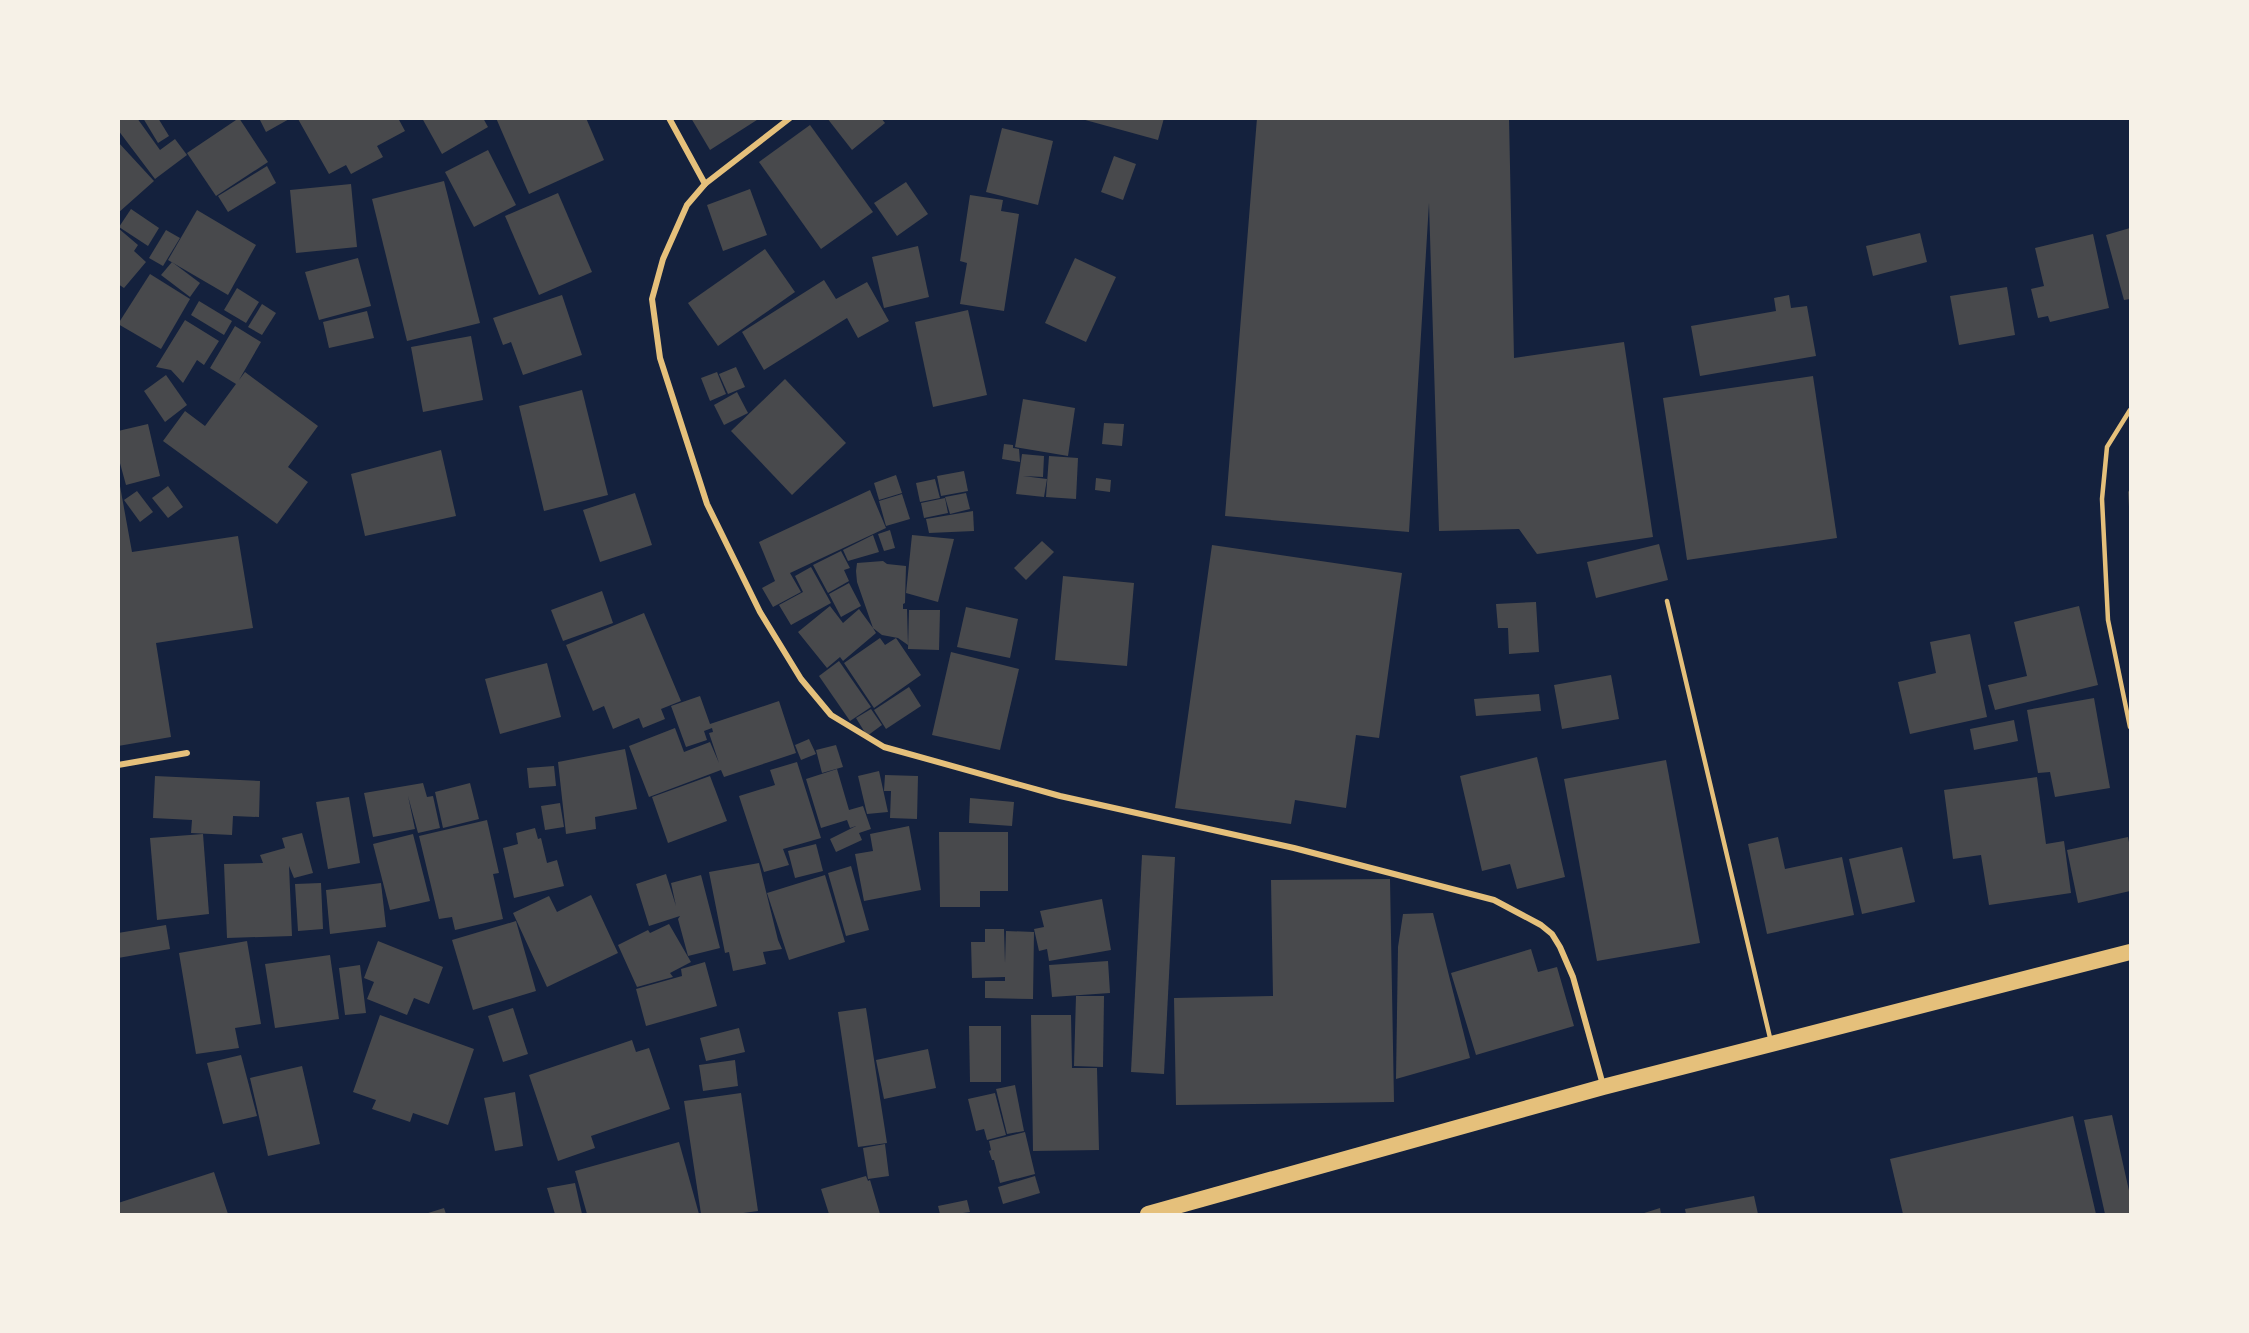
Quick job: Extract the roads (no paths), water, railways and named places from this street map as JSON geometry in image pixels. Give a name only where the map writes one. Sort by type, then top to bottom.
[{"type":"highway","points":[[1148,1215],[1603,1087],[2130,952]]},
{"type":"street","points":[[669,118],[705,184]]},
{"type":"street","points":[[790,118],[705,184],[687,205],[663,260],[652,299],[660,358],[707,504],[760,612],[801,679],[831,715],[884,747],[1060,796],[1294,849],[1494,900],[1541,925],[1552,934],[1560,946],[1573,977],[1603,1087]]},
{"type":"street","points":[[118,765],[187,753]]},
{"type":"lane","points":[[2130,410],[2107,447],[2102,499],[2108,620],[2130,727]]},
{"type":"lane","points":[[1667,601],[1772,1043]]}]
